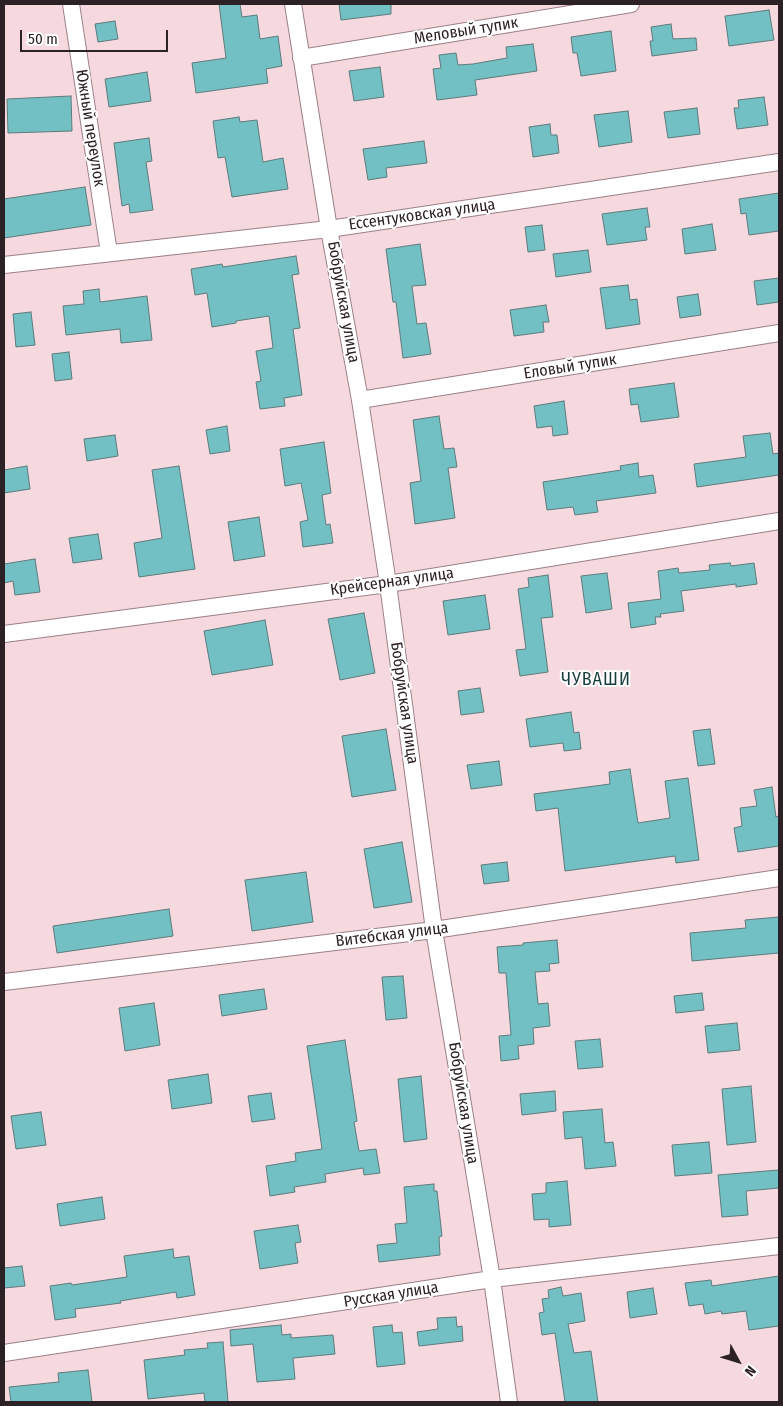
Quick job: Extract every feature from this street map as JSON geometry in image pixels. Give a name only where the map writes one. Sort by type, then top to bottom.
[{"type":"street","name":"Южный переулок","points":[[71,4],[109,253]]},
{"type":"street","name":"Бобруйская улица","points":[[293,4],[329,229],[360,400],[388,584],[434,930],[492,1279],[509,1402]]},
{"type":"street","name":"Меловый тупик","points":[[301,58],[632,4]]},
{"type":"street","name":"Ессентуковская улица","points":[[4,265],[329,229],[779,162]]},
{"type":"street","name":"Еловый тупик","points":[[360,400],[779,333]]},
{"type":"street","name":"Крейсерная улица","points":[[4,634],[388,584],[779,522]]},
{"type":"street","name":"Витебская улица","points":[[4,982],[434,930],[779,878]]},
{"type":"street","name":"Русская улица","points":[[4,1353],[492,1279],[779,1246]]},
{"type":"building","points":[[219,4],[240,4],[242,17],[257,15],[260,39],[278,36],[282,66],[266,69],[268,83],[196,93],[192,63],[226,58]]},
{"type":"building","points":[[339,4],[391,4],[391,14],[341,20]]},
{"type":"building","points":[[769,10],[774,40],[729,46],[725,16]]},
{"type":"building","points":[[115,21],[118,39],[98,42],[95,24]]},
{"type":"building","points":[[671,24],[673,39],[696,38],[697,50],[652,56],[650,41],[653,41],[651,27]]},
{"type":"building","points":[[611,31],[616,71],[581,76],[577,53],[573,53],[571,37]]},
{"type":"building","points":[[533,44],[537,71],[475,80],[477,95],[437,100],[433,69],[441,68],[439,55],[456,53],[458,65],[473,64],[507,58],[506,47]]},
{"type":"building","points":[[380,67],[384,97],[354,101],[349,71]]},
{"type":"building","points":[[147,72],[151,101],[109,107],[105,79]]},
{"type":"building","points":[[71,96],[72,131],[8,133],[7,99]]},
{"type":"building","points":[[764,97],[768,125],[737,129],[734,108],[739,108],[738,100]]},
{"type":"building","points":[[697,108],[700,134],[668,138],[664,112]]},
{"type":"building","points":[[628,111],[632,142],[599,147],[594,115]]},
{"type":"building","points":[[239,117],[240,122],[257,120],[263,162],[283,158],[288,189],[232,197],[225,157],[218,158],[213,121]]},
{"type":"building","points":[[550,124],[551,135],[557,135],[559,153],[533,157],[529,127]]},
{"type":"building","points":[[149,138],[152,161],[146,162],[153,210],[130,213],[129,204],[122,206],[114,143]]},
{"type":"building","points":[[424,141],[427,163],[386,168],[387,177],[368,180],[363,149]]},
{"type":"building","points":[[85,187],[91,225],[4,238],[4,199]]},
{"type":"building","points":[[779,193],[779,231],[749,235],[746,213],[741,214],[739,199]]},
{"type":"building","points":[[647,208],[650,227],[645,227],[647,240],[607,245],[602,214]]},
{"type":"building","points":[[712,224],[716,250],[685,254],[682,229]]},
{"type":"building","points":[[542,225],[545,250],[528,252],[525,227]]},
{"type":"building","points":[[420,244],[426,285],[412,286],[417,324],[426,323],[431,354],[403,358],[396,302],[393,302],[386,249]]},
{"type":"building","points":[[588,250],[591,272],[556,277],[553,254]]},
{"type":"building","points":[[296,256],[299,274],[292,275],[300,328],[293,329],[302,395],[284,398],[285,406],[260,409],[256,382],[261,381],[256,351],[273,348],[269,316],[212,327],[207,293],[195,295],[191,269],[222,264],[223,267]]},
{"type":"building","points":[[779,278],[779,302],[757,305],[754,281]]},
{"type":"building","points":[[628,285],[630,300],[637,299],[640,324],[606,329],[600,288]]},
{"type":"building","points":[[99,289],[100,302],[147,296],[152,340],[121,343],[120,329],[66,335],[63,306],[84,304],[83,291]]},
{"type":"building","points":[[698,294],[701,315],[680,318],[677,297]]},
{"type":"building","points":[[546,305],[549,322],[543,322],[544,332],[514,336],[510,310]]},
{"type":"building","points":[[31,312],[35,345],[16,347],[13,314]]},
{"type":"building","points":[[69,352],[72,379],[55,381],[52,354]]},
{"type":"building","points":[[674,383],[679,417],[641,422],[638,404],[631,405],[629,389]]},
{"type":"building","points":[[564,401],[568,434],[553,436],[552,426],[537,428],[534,406]]},
{"type":"building","points":[[439,416],[444,449],[454,448],[457,467],[448,468],[455,518],[415,524],[410,483],[421,481],[413,420]]},
{"type":"building","points":[[227,426],[230,451],[210,454],[206,430]]},
{"type":"building","points":[[770,433],[773,454],[779,453],[779,475],[697,487],[694,464],[746,457],[743,436]]},
{"type":"building","points":[[115,435],[118,456],[87,461],[84,439]]},
{"type":"building","points":[[324,442],[331,493],[322,495],[326,525],[330,524],[333,543],[303,547],[300,522],[308,520],[301,483],[285,486],[280,449]]},
{"type":"building","points":[[638,463],[639,477],[653,475],[656,493],[596,501],[598,512],[575,515],[573,507],[547,510],[543,482],[621,470],[620,466]]},
{"type":"building","points":[[27,466],[30,489],[4,493],[4,470]]},
{"type":"building","points":[[179,466],[195,569],[139,577],[134,543],[162,538],[152,470]]},
{"type":"building","points":[[259,517],[265,556],[234,561],[228,522]]},
{"type":"building","points":[[98,534],[102,559],[73,563],[69,538]]},
{"type":"building","points":[[35,559],[40,592],[15,595],[13,581],[4,583],[4,564]]},
{"type":"building","points":[[730,563],[731,566],[754,563],[757,584],[736,587],[736,584],[681,591],[684,611],[660,614],[661,617],[655,617],[656,624],[631,628],[628,603],[661,599],[658,571],[678,568],[679,573],[710,570],[709,565]]},
{"type":"building","points":[[607,573],[612,609],[586,613],[581,576]]},
{"type":"building","points":[[548,575],[553,617],[541,618],[548,672],[520,676],[516,650],[526,649],[518,589],[529,587],[528,578]]},
{"type":"building","points":[[485,595],[490,629],[448,635],[443,601]]},
{"type":"building","points":[[364,613],[375,673],[340,680],[328,619]]},
{"type":"building","points":[[265,620],[273,665],[212,675],[204,631]]},
{"type":"building","points":[[480,688],[484,712],[461,715],[458,691]]},
{"type":"building","points":[[571,712],[574,733],[579,732],[581,749],[564,751],[563,743],[530,747],[526,719]]},
{"type":"building","points":[[386,729],[396,790],[352,797],[342,736]]},
{"type":"building","points":[[710,729],[715,764],[698,766],[693,731]]},
{"type":"building","points":[[499,761],[502,785],[471,789],[467,765]]},
{"type":"building","points":[[630,769],[638,823],[670,818],[665,781],[688,778],[699,860],[676,863],[675,856],[565,871],[558,808],[536,811],[534,794],[610,784],[609,772]]},
{"type":"building","points":[[772,787],[776,817],[779,816],[779,846],[738,852],[734,828],[742,826],[740,808],[757,806],[754,790]]},
{"type":"building","points":[[402,842],[412,902],[374,908],[364,849]]},
{"type":"building","points":[[507,862],[509,881],[484,884],[481,865]]},
{"type":"building","points":[[306,872],[313,922],[252,931],[245,880]]},
{"type":"building","points":[[169,909],[173,936],[57,953],[53,926]]},
{"type":"building","points":[[779,917],[779,953],[692,961],[690,933],[746,928],[745,920]]},
{"type":"building","points":[[557,940],[559,963],[549,964],[550,971],[535,972],[538,1004],[548,1003],[550,1026],[533,1028],[534,1044],[518,1046],[519,1059],[501,1061],[499,1036],[511,1035],[506,973],[499,973],[497,947]]},
{"type":"building","points":[[403,976],[407,1018],[386,1020],[382,977]]},
{"type":"building","points":[[264,989],[267,1009],[222,1016],[219,995]]},
{"type":"building","points":[[702,993],[704,1010],[676,1013],[674,996]]},
{"type":"building","points":[[154,1003],[160,1045],[125,1051],[119,1008]]},
{"type":"building","points":[[737,1023],[740,1050],[708,1053],[705,1026]]},
{"type":"building","points":[[600,1039],[603,1067],[578,1069],[575,1041]]},
{"type":"building","points":[[345,1040],[357,1121],[354,1122],[359,1151],[376,1149],[380,1173],[364,1175],[363,1168],[325,1174],[326,1182],[294,1187],[295,1192],[270,1196],[266,1166],[296,1161],[295,1153],[322,1149],[307,1046]]},
{"type":"building","points":[[208,1074],[212,1103],[172,1109],[168,1080]]},
{"type":"building","points":[[421,1076],[427,1139],[404,1142],[398,1079]]},
{"type":"building","points":[[751,1086],[756,1142],[727,1145],[722,1089]]},
{"type":"building","points":[[555,1091],[556,1111],[522,1115],[520,1094]]},
{"type":"building","points":[[271,1093],[275,1119],[252,1122],[248,1096]]},
{"type":"building","points":[[602,1109],[605,1143],[613,1142],[616,1166],[585,1169],[582,1137],[565,1139],[563,1112]]},
{"type":"building","points":[[41,1112],[46,1145],[16,1149],[11,1116]]},
{"type":"building","points":[[709,1142],[712,1173],[675,1176],[672,1145]]},
{"type":"building","points":[[779,1170],[779,1188],[746,1191],[748,1215],[722,1217],[718,1175]]},
{"type":"building","points":[[567,1181],[571,1225],[549,1227],[549,1219],[534,1220],[532,1194],[546,1193],[546,1183]]},
{"type":"building","points":[[434,1184],[434,1191],[437,1191],[442,1236],[439,1237],[440,1255],[379,1262],[377,1245],[397,1243],[395,1224],[407,1223],[404,1187]]},
{"type":"building","points":[[102,1197],[105,1219],[60,1226],[57,1204]]},
{"type":"building","points":[[298,1225],[301,1242],[295,1243],[298,1263],[260,1269],[254,1231]]},
{"type":"building","points":[[173,1249],[174,1258],[189,1256],[195,1295],[177,1298],[176,1292],[120,1301],[121,1303],[75,1309],[76,1317],[55,1320],[50,1286],[71,1283],[72,1285],[127,1277],[124,1256]]},
{"type":"building","points":[[22,1266],[25,1286],[4,1288],[4,1268]]},
{"type":"building","points":[[779,1276],[779,1326],[749,1330],[746,1311],[722,1314],[721,1311],[705,1314],[703,1304],[689,1306],[685,1283],[711,1280],[712,1286]]},
{"type":"building","points":[[561,1287],[563,1296],[581,1293],[585,1321],[568,1324],[574,1353],[591,1351],[598,1402],[565,1402],[555,1333],[542,1335],[539,1313],[544,1312],[542,1299],[549,1298],[548,1290]]},
{"type":"building","points":[[653,1288],[657,1314],[630,1318],[627,1292]]},
{"type":"building","points":[[456,1317],[457,1327],[462,1326],[463,1341],[419,1346],[417,1332],[438,1329],[437,1318]]},
{"type":"building","points":[[281,1325],[282,1335],[291,1334],[291,1338],[333,1335],[335,1354],[293,1358],[295,1379],[257,1382],[253,1344],[231,1346],[230,1330]]},
{"type":"building","points":[[392,1325],[393,1333],[402,1332],[405,1364],[377,1367],[373,1327]]},
{"type":"building","points":[[223,1342],[228,1402],[205,1402],[204,1393],[148,1399],[144,1360],[185,1355],[184,1350],[208,1348],[207,1343]]},
{"type":"building","points":[[88,1370],[92,1402],[11,1402],[9,1387],[59,1382],[58,1373]]},
{"type":"district","name":"ЧУВАШИ","points":[[596,680]]}]
